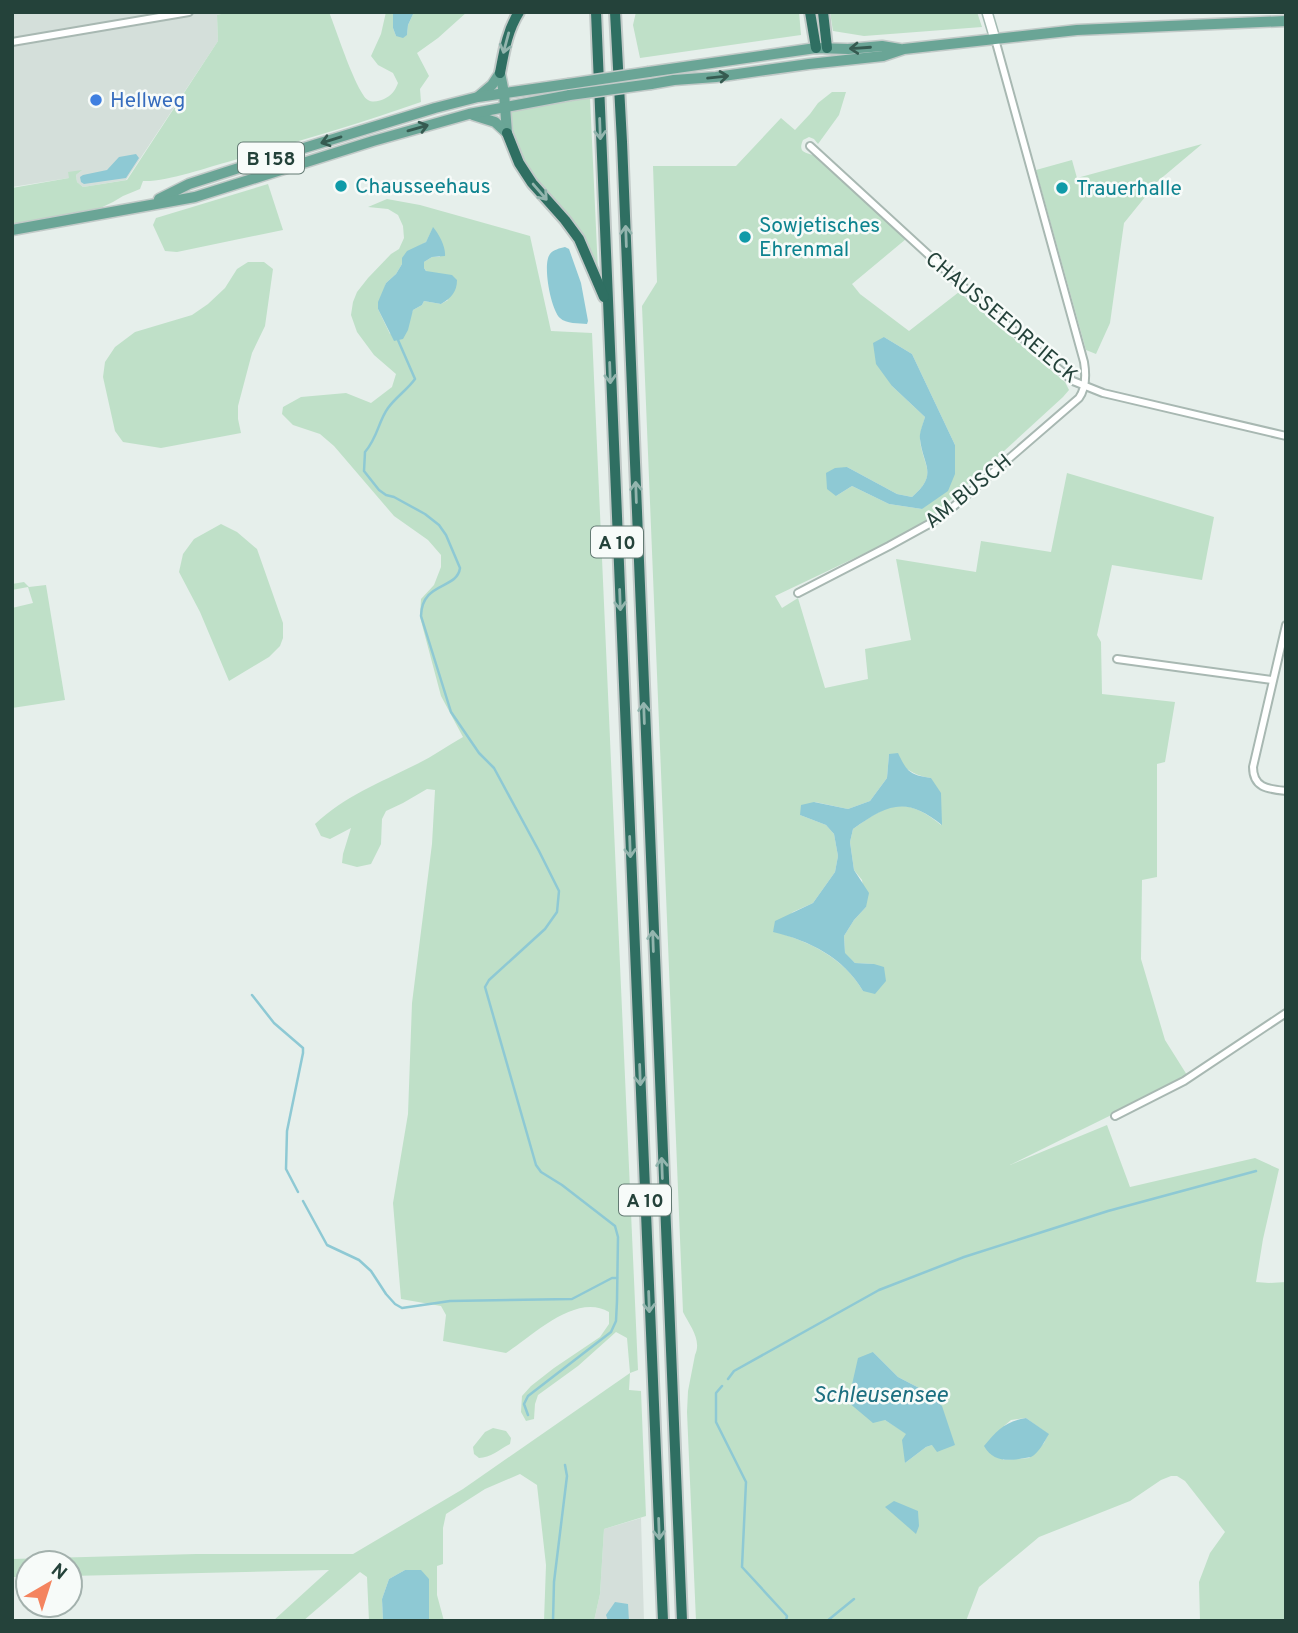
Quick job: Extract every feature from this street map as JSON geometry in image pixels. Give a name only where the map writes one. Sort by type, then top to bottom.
[{"type":"highway","points":[[500,73],[505,43],[519,12]]},
{"type":"highway","name":"A 10","points":[[596,12],[663,1621]]},
{"type":"highway","points":[[810,12],[822,56]]},
{"type":"highway","points":[[822,56],[823,12]]},
{"type":"highway","name":"A 10","points":[[616,14],[682,1621]]},
{"type":"highway","points":[[507,133],[519,163],[532,183],[579,239],[607,305]]},
{"type":"main road","points":[[986,12],[995,39]]},
{"type":"main road","name":"B 158","points":[[650,78],[716,77],[848,49],[882,46],[904,49],[1099,29],[1286,21]]},
{"type":"main road","name":"B 158","points":[[148,204],[189,184],[478,97],[569,89],[822,56]]},
{"type":"main road","points":[[500,73],[507,133]]},
{"type":"main road","points":[[478,97],[492,85],[500,73]]},
{"type":"main road","name":"B 158","points":[[12,230],[195,197],[367,143],[569,89]]},
{"type":"main road","points":[[469,114],[495,122],[507,133]]},
{"type":"street","points":[[12,43],[189,12]]},
{"type":"street","name":"CHAUSSEEDREIECK","points":[[810,146],[1014,332],[1073,381],[1084,386],[1084,362],[995,39]]},
{"type":"street","points":[[1084,386],[1155,406],[1286,436]]},
{"type":"street","name":"AM BUSCH","points":[[797,593],[946,513],[1079,398],[1084,386]]},
{"type":"street","points":[[1286,625],[1253,767],[1253,776],[1258,783],[1286,791]]},
{"type":"street","points":[[1118,659],[1272,680]]},
{"type":"street","points":[[1276,662],[1285,665]]},
{"type":"street","points":[[1115,1116],[1184,1081],[1286,1013]]},
{"type":"shaded area","name":"Hellweg","points":[[12,12],[229,12],[217,15],[218,41],[126,180],[83,187],[77,182],[76,175],[81,171],[69,178],[12,187]]},
{"type":"shaded area","points":[[641,1518],[644,1621],[594,1621],[600,1594],[604,1529]]},
{"type":"green space","points":[[229,12],[329,12],[363,95],[374,102],[389,96],[398,83],[393,73],[378,65],[371,56],[381,34],[386,12],[393,12],[396,36],[407,35],[414,12],[467,12],[417,53],[429,76],[420,89],[421,102],[199,170],[143,181],[140,189],[94,211],[12,225],[12,188],[69,178],[68,172],[82,170],[76,175],[77,182],[83,187],[127,180],[218,41],[217,15]]},
{"type":"green space","points":[[636,12],[799,12],[801,35],[640,58],[633,25]]},
{"type":"green space","points":[[830,12],[977,12],[982,27],[864,36],[833,31]]},
{"type":"green space","points":[[832,92],[846,92],[839,115],[818,144],[809,137],[803,140],[802,150],[815,156],[906,239],[852,284],[860,294],[909,331],[959,292],[1065,382],[1069,390],[922,526],[775,596],[782,608],[798,598],[825,688],[868,679],[865,649],[911,640],[896,559],[976,572],[981,541],[1051,552],[1067,473],[1214,517],[1202,580],[1112,565],[1097,635],[1101,642],[1102,694],[1175,702],[1165,762],[1157,764],[1157,877],[1142,880],[1141,959],[1165,1040],[1187,1075],[1010,1165],[1107,1125],[1130,1187],[1255,1158],[1279,1169],[1256,1282],[1286,1282],[1286,1621],[1200,1621],[1199,1582],[1210,1553],[1225,1532],[1185,1481],[1171,1476],[1130,1501],[1039,1537],[979,1587],[966,1621],[696,1621],[687,1412],[697,1344],[683,1312],[642,306],[657,282],[653,166],[736,166],[781,118],[795,130],[818,103]],"holes":[[[884,337],[912,354],[955,445],[922,509],[889,504],[852,486],[836,496],[847,467],[897,494],[912,497],[925,482],[927,470],[920,440],[925,417],[892,386]],[[889,754],[913,773],[931,778],[941,825],[917,809],[896,806],[876,814],[853,829],[850,842],[854,870],[862,880],[866,907],[844,936],[845,954],[855,963],[874,964],[863,991],[846,969],[824,952],[773,931],[793,912],[813,903],[835,872],[838,856],[834,834],[826,825],[800,815],[815,802],[848,809],[870,801],[887,778]],[[873,1352],[898,1377],[923,1390],[932,1445],[905,1463],[907,1434],[885,1420]],[[1026,1418],[1048,1434],[1044,1443],[1029,1458],[1003,1460],[1004,1426],[1011,1420]]]},
{"type":"green space","points":[[590,98],[598,271],[527,170],[516,146],[508,114],[510,110]]},
{"type":"green space","points":[[1202,144],[1158,181],[1124,223],[1110,323],[1096,354],[1086,350],[1036,170],[1072,160],[1077,178]]},
{"type":"green space","points":[[268,184],[283,230],[177,252],[165,251],[153,225],[156,218]]},
{"type":"green space","points":[[387,199],[420,205],[530,236],[551,331],[592,333],[638,1370],[630,1373],[627,1338],[616,1332],[578,1366],[538,1395],[534,1419],[526,1421],[521,1412],[522,1396],[554,1368],[600,1337],[609,1324],[609,1312],[596,1307],[569,1312],[541,1327],[506,1353],[443,1341],[446,1315],[441,1306],[401,1299],[393,1203],[408,1114],[412,1003],[432,844],[435,790],[427,789],[386,811],[382,819],[381,844],[371,864],[357,867],[342,863],[351,828],[330,839],[321,836],[315,824],[350,798],[463,737],[441,696],[420,617],[421,599],[434,585],[441,567],[441,555],[428,540],[394,516],[334,446],[320,434],[293,425],[282,414],[283,407],[301,397],[346,393],[371,403],[392,387],[396,374],[374,355],[357,332],[351,315],[357,292],[391,254],[399,249],[404,238],[403,226],[398,215],[388,209],[368,207]],"holes":[[[433,228],[440,257],[432,257],[424,262],[424,268],[448,300],[441,304],[424,301],[413,310],[410,318],[390,334],[378,309],[386,283],[419,246],[426,242]]]},
{"type":"green space","points":[[248,262],[264,262],[273,269],[265,326],[252,353],[238,406],[241,433],[161,448],[123,442],[115,431],[103,377],[105,362],[115,347],[135,332],[192,315],[225,288],[237,269]]},
{"type":"green space","points":[[221,524],[237,532],[257,549],[283,623],[280,646],[269,657],[229,681],[200,612],[179,572],[183,554],[194,539]]},
{"type":"green space","points":[[24,582],[29,587],[46,585],[65,700],[12,708],[12,608],[33,603],[28,587],[12,590],[12,584]]},
{"type":"green space","points":[[630,1373],[629,1390],[641,1391],[646,1516],[604,1529],[600,1594],[594,1621],[544,1621],[546,1565],[537,1485],[520,1474],[485,1489],[446,1514],[443,1528],[443,1564],[437,1566],[437,1595],[444,1621],[429,1621],[429,1579],[405,1570],[389,1579],[382,1599],[383,1621],[369,1621],[367,1577],[360,1572],[303,1621],[273,1621],[329,1570],[84,1576],[84,1557],[353,1554],[463,1489]]},
{"type":"green space","points":[[493,1428],[506,1431],[511,1438],[510,1444],[491,1455],[479,1458],[474,1454],[473,1447],[485,1432]]},
{"type":"green space","points":[[14,1559],[14,1577],[12,1577]]},
{"type":"water","points":[[393,12],[414,12],[407,35],[403,38],[396,36]]},
{"type":"water","points":[[136,154],[139,158],[126,178],[84,184],[81,182],[80,177],[83,175],[107,170],[119,157]]},
{"type":"water","points":[[433,227],[442,241],[445,256],[432,257],[424,262],[424,268],[426,271],[452,275],[457,280],[455,291],[441,304],[424,301],[413,310],[403,339],[394,341],[378,309],[378,302],[386,283],[396,274],[407,251],[426,242]]},
{"type":"water","points":[[565,247],[569,249],[581,283],[587,324],[560,318],[551,297],[547,277],[548,259],[553,251]]},
{"type":"water","points":[[884,337],[912,354],[955,445],[955,474],[948,491],[922,509],[889,504],[852,486],[836,496],[827,489],[826,473],[835,468],[847,467],[897,494],[912,497],[925,482],[927,470],[920,437],[925,417],[892,386],[876,364],[873,343]]},
{"type":"water","points":[[898,753],[910,772],[931,778],[941,793],[942,825],[918,810],[897,807],[877,814],[853,829],[850,842],[854,870],[869,893],[866,907],[844,936],[845,953],[855,963],[884,967],[886,981],[875,994],[863,991],[846,969],[824,952],[800,940],[773,932],[775,921],[813,903],[835,872],[838,856],[834,834],[826,825],[800,815],[801,805],[814,802],[848,809],[870,801],[887,778],[889,754]]},
{"type":"water","name":"Schleusensee","points":[[873,1352],[898,1377],[923,1390],[942,1406],[955,1445],[937,1452],[932,1445],[926,1447],[905,1463],[902,1440],[906,1434],[885,1420],[873,1423],[848,1402],[858,1358]]},
{"type":"water","points":[[1026,1418],[1049,1434],[1034,1455],[1003,1459],[987,1451],[984,1446],[998,1431],[1013,1421]]},
{"type":"water","points":[[894,1501],[918,1511],[919,1526],[916,1534],[885,1507]]},
{"type":"water","points":[[405,1570],[421,1570],[429,1579],[429,1621],[383,1621],[382,1599],[389,1579]]},
{"type":"water","points":[[615,1602],[628,1604],[629,1621],[608,1621],[606,1615]]},
{"type":"waterway","points":[[398,340],[415,379],[385,413],[365,452],[364,471],[379,490],[425,514],[439,525],[446,535],[460,568],[458,575],[427,597],[421,616],[451,712],[479,753],[494,768],[559,891],[557,912],[545,929],[489,980],[485,987],[536,1165],[541,1172],[615,1226],[618,1237],[616,1321],[611,1332],[528,1396],[524,1404],[528,1415]]},
{"type":"waterway","points":[[252,995],[274,1023],[303,1048],[287,1131],[286,1169],[298,1192]]},
{"type":"waterway","points":[[728,1379],[734,1371],[879,1290],[964,1257],[1108,1211],[1256,1171]]},
{"type":"waterway","points":[[303,1201],[327,1245],[359,1260],[371,1271],[386,1294],[402,1308],[450,1301],[572,1299],[612,1278],[617,1278]]},
{"type":"waterway","points":[[722,1386],[716,1393],[716,1422],[746,1482],[742,1567],[787,1616],[786,1621]]},
{"type":"waterway","points":[[553,1621],[554,1582],[567,1476],[565,1465]]},
{"type":"waterway","points":[[827,1621],[854,1599]]},
{"type":"place","name":"Hellweg","points":[[96,100]]},
{"type":"place","name":"Chausseehaus","points":[[341,186]]},
{"type":"place","name":"Trauerhalle","points":[[1062,188]]},
{"type":"place","name":"Sowjetisches Ehrenmal","points":[[745,237]]}]
